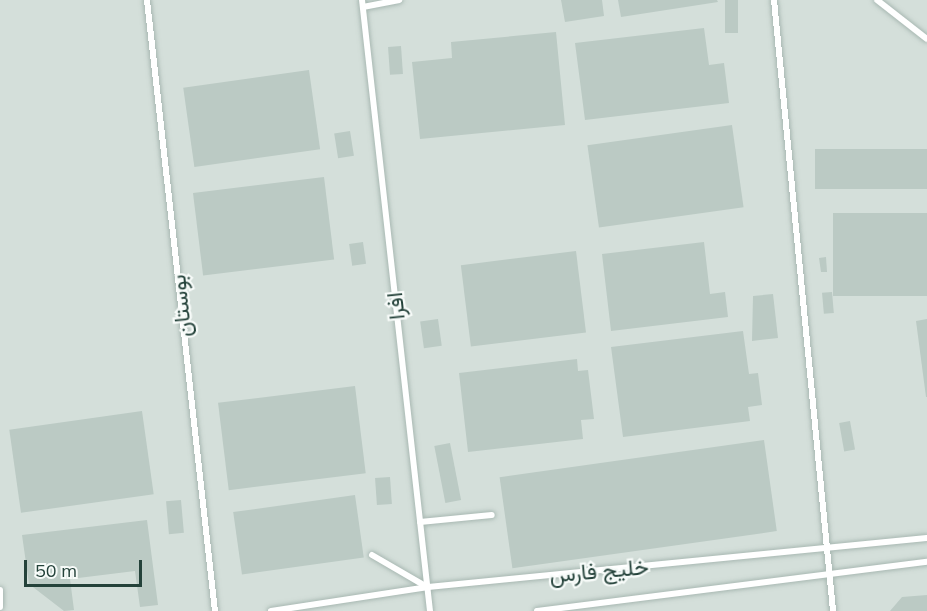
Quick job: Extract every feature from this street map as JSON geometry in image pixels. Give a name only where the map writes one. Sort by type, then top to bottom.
[{"type":"lane","name":"بوستان","points":[[147,0],[215,611]]},
{"type":"lane","points":[[362,4],[399,0]]},
{"type":"lane","points":[[774,0],[825,550],[833,611]]},
{"type":"lane","points":[[877,0],[927,39]]},
{"type":"lane","name":"افرا","points":[[362,4],[430,611]]},
{"type":"lane","points":[[420,522],[492,515]]},
{"type":"lane","name":"خلیج فارس","points":[[271,611],[428,587],[825,550],[927,538]]},
{"type":"lane","points":[[372,555],[428,587]]},
{"type":"lane","name":"خلیج فارس","points":[[537,611],[828,572],[927,562]]},
{"type":"lane","points":[[0,590],[0,607]]},
{"type":"shaded area","points":[[0,0],[927,0],[927,611],[0,611]]},
{"type":"building","points":[[561,0],[602,0],[604,16],[565,22]]},
{"type":"building","points":[[618,0],[717,0],[718,2],[621,17]]},
{"type":"building","points":[[725,0],[738,0],[738,33],[725,33]]},
{"type":"building","points":[[704,28],[709,65],[724,63],[729,103],[585,120],[575,43]]},
{"type":"building","points":[[556,32],[565,125],[420,139],[412,62],[452,58],[451,42]]},
{"type":"building","points":[[401,46],[403,74],[390,75],[388,47]]},
{"type":"building","points":[[309,70],[320,149],[194,167],[183,88]]},
{"type":"building","points":[[732,125],[744,207],[599,228],[587,145]]},
{"type":"building","points":[[350,131],[354,156],[338,158],[334,134]]},
{"type":"building","points":[[815,149],[927,149],[927,189],[815,189]]},
{"type":"building","points":[[324,177],[334,259],[203,275],[193,193]]},
{"type":"building","points":[[833,213],[927,213],[927,296],[833,296]]},
{"type":"building","points":[[363,242],[366,264],[352,266],[349,244]]},
{"type":"building","points":[[704,242],[710,294],[725,292],[728,317],[611,331],[602,254]]},
{"type":"building","points":[[576,251],[586,332],[471,347],[461,265]]},
{"type":"building","points":[[826,257],[827,272],[821,272],[819,258]]},
{"type":"building","points":[[832,292],[834,313],[824,314],[822,293]]},
{"type":"building","points":[[773,294],[778,338],[752,341],[753,296]]},
{"type":"building","points":[[438,319],[442,346],[424,348],[420,322]]},
{"type":"building","points":[[927,319],[927,397],[926,397],[916,321]]},
{"type":"building","points":[[743,331],[749,374],[758,373],[762,405],[748,407],[750,421],[623,437],[611,347]]},
{"type":"building","points":[[577,359],[578,371],[588,370],[594,419],[581,420],[583,439],[468,452],[459,373]]},
{"type":"building","points":[[355,386],[366,473],[229,490],[218,403]]},
{"type":"building","points":[[142,411],[154,494],[21,513],[9,430]]},
{"type":"building","points":[[850,421],[855,450],[844,451],[839,423]]},
{"type":"building","points":[[764,440],[777,531],[512,568],[500,477]]},
{"type":"building","points":[[450,443],[461,500],[445,503],[434,446]]},
{"type":"building","points":[[390,477],[392,504],[377,505],[375,478]]},
{"type":"building","points":[[355,495],[364,557],[242,575],[233,512]]},
{"type":"building","points":[[181,500],[184,533],[169,534],[166,501]]},
{"type":"building","points":[[147,520],[158,605],[140,607],[135,571],[70,579],[74,610],[64,611],[29,584],[22,535]]},
{"type":"building","points":[[927,595],[927,611],[890,611],[902,597]]}]
